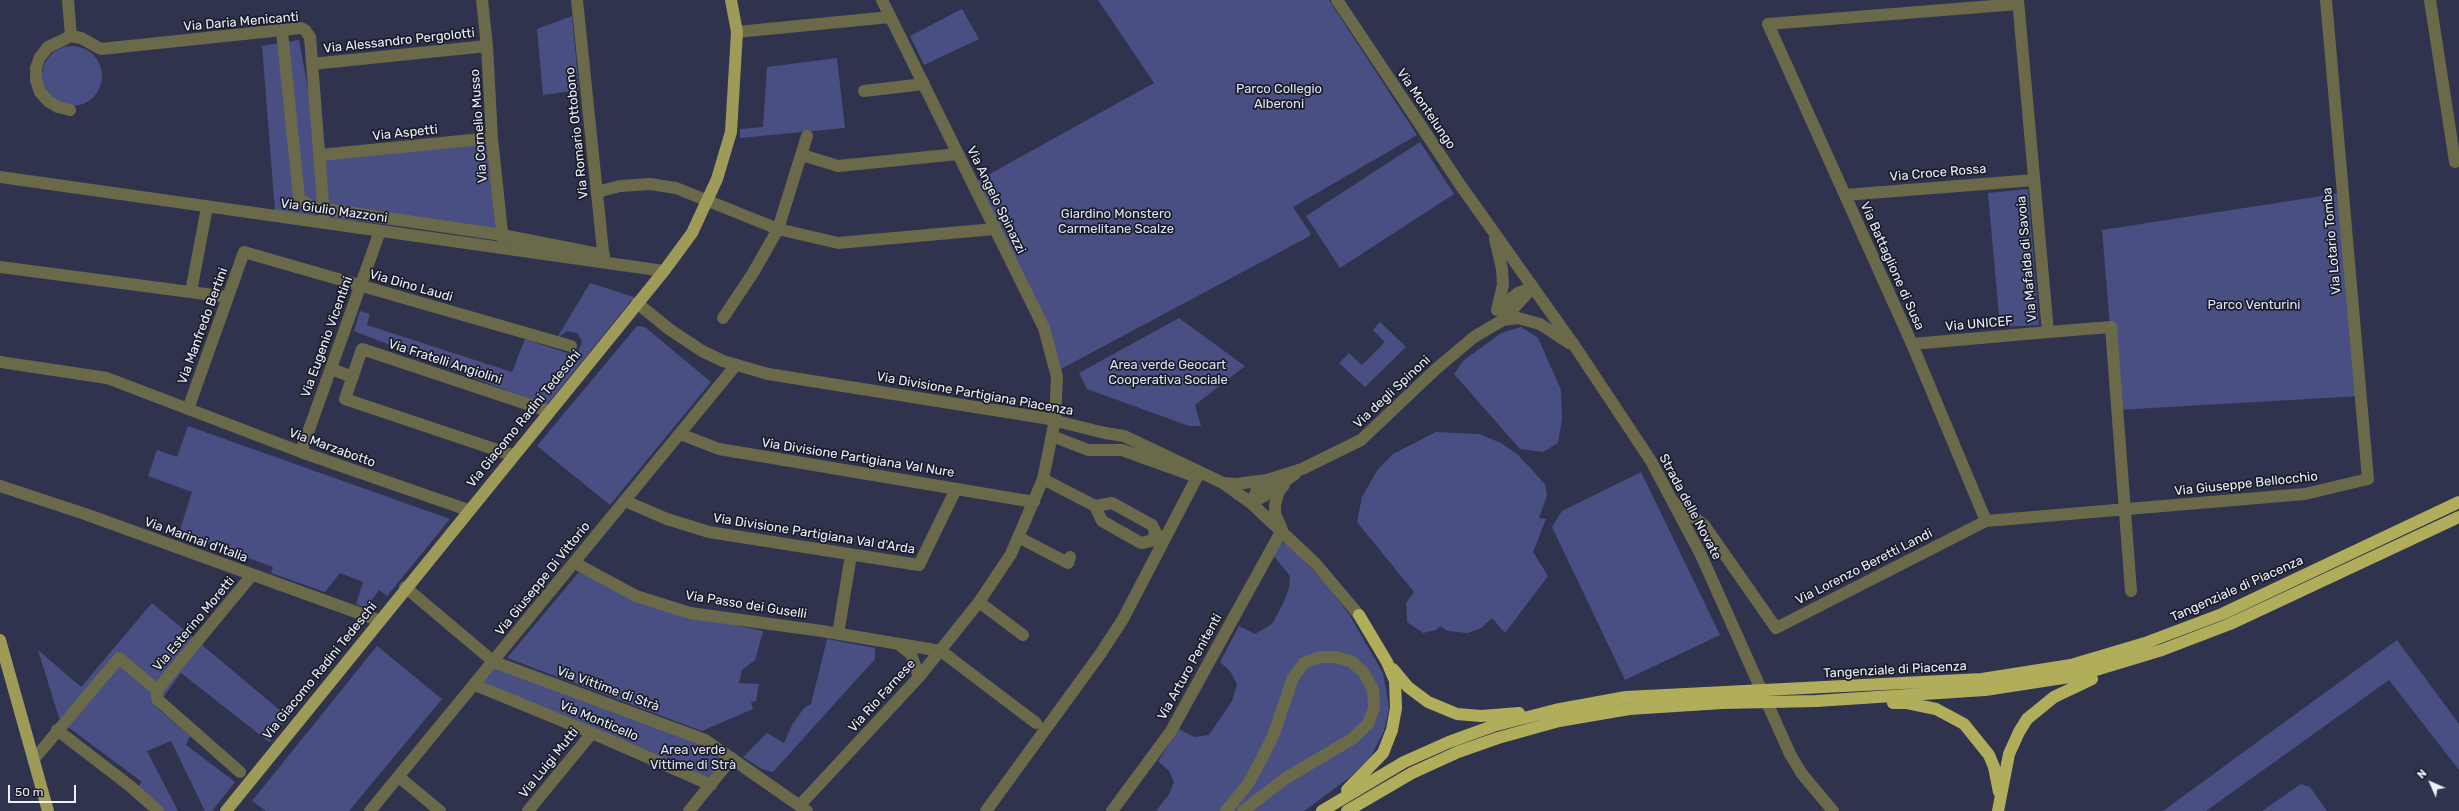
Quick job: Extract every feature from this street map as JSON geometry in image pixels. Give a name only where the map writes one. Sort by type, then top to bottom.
[{"type":"highway","name":"Tangenziale di Piacenza","points":[[1347,811],[1412,773],[1458,752],[1498,738],[1559,721],[1629,709],[1720,697],[1816,688],[1982,679],[2072,665],[2145,643],[2222,614],[2459,502]]},
{"type":"highway","name":"Tangenziale di Piacenza","points":[[1323,810],[1404,762],[1449,742],[1493,726],[1555,710],[1626,696],[1720,697],[1816,701],[1985,690],[2076,676],[2162,650],[2230,624],[2459,517]]},
{"type":"highway","points":[[1323,810],[1362,776],[1383,753],[1392,730],[1396,708],[1395,681],[1387,662],[1359,615]]},
{"type":"highway","points":[[1999,808],[2009,754],[2019,732],[2039,707],[2079,683],[2112,672],[2162,650]]},
{"type":"highway","points":[[1387,662],[1408,687],[1428,702],[1457,714],[1481,716],[1555,710]]},
{"type":"highway","points":[[1816,701],[1907,703],[1936,709],[1951,716],[1973,733],[1989,755],[1998,785],[1999,808]]},
{"type":"main road","name":"Via Giacomo Radini Tedeschi","points":[[226,811],[378,620],[664,271],[692,233],[708,200],[724,159],[731,132],[737,32],[731,0]]},
{"type":"main road","points":[[1,645],[35,758],[46,810]]},
{"type":"street","points":[[68,0],[71,36],[48,47],[40,57],[36,68],[36,80],[44,96],[58,107],[70,110]]},
{"type":"street","name":"Via Cornelio Musso","points":[[482,0],[487,46],[492,138],[504,249]]},
{"type":"street","name":"Via Romario Ottobono","points":[[577,0],[604,259]]},
{"type":"street","name":"Via Angelo Spinazzi","points":[[882,0],[1044,328],[1057,377],[1055,420]]},
{"type":"street","name":"Via Montelungo","points":[[1337,0],[1493,232]]},
{"type":"street","name":"Via Lotario Tomba","points":[[2326,0],[2368,479]]},
{"type":"street","points":[[2430,0],[2455,162]]},
{"type":"street","name":"Via Battaglione di Susa","points":[[1986,521],[1912,344],[1768,24],[2018,2]]},
{"type":"street","name":"Via Mafalda di Savoia","points":[[2018,2],[2048,332],[2111,327],[2131,591]]},
{"type":"street","points":[[737,32],[890,17]]},
{"type":"street","name":"Via Daria Menicanti","points":[[71,36],[81,38],[101,49],[301,28],[308,33],[320,155],[324,223]]},
{"type":"street","points":[[282,30],[298,198],[312,207],[502,235],[604,259]]},
{"type":"street","name":"Via Alessandro Pergolotti","points":[[312,64],[487,46]]},
{"type":"street","points":[[864,91],[924,84]]},
{"type":"street","points":[[723,318],[753,273],[778,228],[807,136]]},
{"type":"street","name":"Via Aspetti","points":[[320,155],[492,138]]},
{"type":"street","points":[[802,155],[838,166],[958,154]]},
{"type":"street","name":"Via Giulio Mazzoni","points":[[0,177],[504,249],[604,259],[664,271]]},
{"type":"street","name":"Via Croce Rossa","points":[[1845,195],[2034,180]]},
{"type":"street","points":[[597,192],[620,186],[650,184],[676,188],[778,228],[838,243],[995,229]]},
{"type":"street","points":[[191,292],[207,207]]},
{"type":"street","name":"Via Eugenio Vicentini","points":[[301,452],[380,232]]},
{"type":"street","points":[[1493,232],[1502,268],[1503,285],[1500,315],[1540,324],[1576,348]]},
{"type":"street","name":"Strada delle Novate","points":[[1493,232],[1576,348],[1651,461],[1701,555],[1790,754],[1802,774],[1833,811]]},
{"type":"street","name":"Via Dino Laudi","points":[[244,252],[571,346]]},
{"type":"street","name":"Via Manfredo Bertini","points":[[188,409],[244,252]]},
{"type":"street","points":[[0,267],[228,298]]},
{"type":"street","name":"Via degli Spinoni","points":[[1251,503],[1258,488],[1270,479],[1302,469],[1361,440],[1436,369],[1533,287]]},
{"type":"street","name":"Via Divisione Partigiana Piacenza","points":[[637,303],[669,329],[702,351],[736,365],[768,374],[1055,420],[1105,433],[1124,436],[1223,483],[1251,503],[1282,530],[1316,564],[1359,615]]},
{"type":"street","name":"Via UNICEF","points":[[1912,344],[2048,332]]},
{"type":"street","name":"Via Fratelli Angiolini","points":[[353,377],[362,349],[548,411]]},
{"type":"street","name":"Via Marzabotto","points":[[0,362],[107,378],[301,452],[468,510]]},
{"type":"street","name":"Via Giuseppe Di Vittorio","points":[[370,811],[494,662],[736,365]]},
{"type":"street","points":[[331,370],[353,377],[345,399],[512,455]]},
{"type":"street","name":"Via Rio Farnese","points":[[803,808],[919,677],[979,602],[1020,538],[1043,480],[1055,420]]},
{"type":"street","name":"Via Divisione Partigiana Val Nure","points":[[680,434],[719,449],[1034,502]]},
{"type":"street","points":[[986,811],[1124,619],[1197,477],[1122,450],[1088,450],[1052,436]]},
{"type":"street","name":"Via degli Spinoni","points":[[1251,503],[1286,482],[1302,469]]},
{"type":"street","points":[[1223,483],[1236,484],[1270,479]]},
{"type":"street","name":"Via Giuseppe Bellocchio","points":[[2125,510],[2305,494],[2368,479]]},
{"type":"street","points":[[1043,480],[1094,506],[1102,521],[1141,543],[1151,541],[1156,533],[1152,525],[1112,503],[1094,506]]},
{"type":"street","points":[[1282,530],[1275,514],[1275,505],[1278,493],[1286,482]]},
{"type":"street","name":"Via Marinai d'Italia","points":[[1,487],[85,514],[378,620]]},
{"type":"street","name":"Via Divisione Partigiana Val d'Arda","points":[[625,502],[667,519],[709,532],[919,565],[956,488]]},
{"type":"street","name":"Via Lorenzo Beretti Landi","points":[[1674,502],[1704,525],[1776,628],[1986,521],[2125,510]]},
{"type":"street","name":"Via Arturo Penitenti","points":[[1112,811],[1171,731],[1282,530]]},
{"type":"street","points":[[1020,538],[1068,563],[1070,557]]},
{"type":"street","points":[[838,634],[851,555]]},
{"type":"street","name":"Via Passo dei Guselli","points":[[575,563],[636,596],[690,613],[838,634],[941,651],[1036,723]]},
{"type":"street","name":"Via Esterino Moretti","points":[[157,690],[252,575]]},
{"type":"street","name":"Via Vittime di Strà","points":[[405,587],[494,662],[705,740],[803,808]]},
{"type":"street","points":[[979,602],[1023,635]]},
{"type":"street","points":[[899,644],[911,654],[919,677]]},
{"type":"street","points":[[1226,811],[1248,784],[1261,760],[1273,736],[1293,678],[1304,664],[1320,657],[1336,656],[1352,662],[1364,673],[1373,690],[1374,708],[1368,724],[1352,739],[1286,778],[1243,811]]},
{"type":"street","points":[[35,758],[119,658],[157,690],[157,699],[240,772]]},
{"type":"street","name":"Via Monticello","points":[[475,685],[592,732],[710,785]]},
{"type":"street","points":[[57,730],[130,786],[158,811]]},
{"type":"street","name":"Via Luigi Mutti","points":[[528,811],[592,732]]},
{"type":"street","points":[[689,811],[732,758]]},
{"type":"street","points":[[399,777],[440,811]]},
{"type":"green space","points":[[1098,0],[1329,0],[1417,135],[1293,207],[1311,234],[1308,237],[1061,369],[977,181],[1154,83]]},
{"type":"green space","points":[[962,9],[979,39],[924,65],[910,36]]},
{"type":"green space","points":[[572,16],[579,90],[543,95],[537,29]]},
{"type":"green space","points":[[299,40],[320,155],[492,138],[496,238],[275,211],[262,46]]},
{"type":"green space","points":[[66,46],[78,46],[89,51],[97,59],[102,70],[100,88],[89,101],[78,106],[66,106],[55,101],[47,93],[42,82],[42,70],[47,59],[55,51]]},
{"type":"green space","points":[[837,58],[845,128],[740,138],[740,129],[763,127],[767,67]]},
{"type":"green space","points":[[1420,142],[1454,194],[1340,268],[1306,216]]},
{"type":"green space","points":[[2028,189],[2039,325],[2000,327],[1988,193]]},
{"type":"green space","name":"Parco Venturini","points":[[2341,193],[2360,396],[2117,410],[2102,230]]},
{"type":"green space","points":[[590,283],[634,297],[546,406],[354,331],[360,311],[370,314],[367,325],[512,372],[525,339],[567,353],[572,354],[579,350],[582,341],[577,333],[567,331],[557,338]]},
{"type":"green space","name":"Area verde Geocart Cooperativa Sociale","points":[[1179,318],[1245,366],[1195,405],[1201,426],[1189,426],[1087,389],[1079,373]]},
{"type":"green space","points":[[1380,322],[1406,347],[1365,387],[1339,363],[1349,353],[1362,365],[1385,342],[1373,330]]},
{"type":"green space","points":[[637,326],[645,327],[711,382],[610,505],[537,446]]},
{"type":"green space","points":[[1521,327],[1538,338],[1561,390],[1562,419],[1558,443],[1543,452],[1520,449],[1454,374],[1463,361],[1501,333]]},
{"type":"green space","points":[[188,426],[450,519],[387,596],[379,590],[366,608],[356,604],[363,582],[340,573],[325,592],[271,573],[273,567],[179,533],[192,492],[148,476],[157,450],[177,457]]},
{"type":"green space","points":[[1436,432],[1479,434],[1501,443],[1518,455],[1545,484],[1547,496],[1539,518],[1546,519],[1533,552],[1548,576],[1505,633],[1492,618],[1481,628],[1468,633],[1448,631],[1440,626],[1436,630],[1423,633],[1407,622],[1406,603],[1414,592],[1357,522],[1362,497],[1378,469],[1393,454]]},
{"type":"green space","points":[[1641,472],[1720,635],[1625,680],[1552,527],[1562,511]]},
{"type":"green space","points":[[1286,542],[1323,581],[1349,614],[1383,673],[1389,708],[1384,731],[1371,756],[1349,778],[1304,811],[1156,811],[1169,794],[1174,782],[1169,771],[1158,761],[1179,729],[1194,737],[1209,735],[1232,701],[1237,684],[1230,671],[1220,662],[1239,626],[1255,634],[1272,624],[1283,604],[1289,588],[1290,576],[1274,556],[1282,543]]},
{"type":"green space","points":[[579,572],[634,598],[687,615],[763,631],[755,660],[742,670],[739,683],[759,684],[756,701],[751,702],[753,709],[702,731],[507,658]]},
{"type":"green space","points":[[152,603],[288,717],[269,742],[181,673],[156,707],[190,736],[186,745],[235,782],[212,811],[205,811],[171,741],[147,751],[178,811],[152,811],[135,789],[142,782],[60,721],[38,650],[81,687]]},
{"type":"green space","points":[[827,639],[875,648],[875,659],[773,772],[762,769],[743,757],[767,733],[784,743],[792,725],[804,708],[811,704]]},
{"type":"green space","points":[[2397,640],[2459,724],[2459,770],[2389,680],[2206,811],[2163,811]]},
{"type":"green space","points":[[377,646],[442,699],[349,811],[266,811],[252,801]]},
{"type":"green space","name":"Area verde Vittime di Strà","points":[[494,666],[703,744],[724,762],[710,781],[481,684]]},
{"type":"green space","points":[[2301,784],[2310,787],[2327,811],[2262,811]]},
{"type":"park label","name":"Parco Collegio Alberoni","points":[[1279,96]]},
{"type":"park label","name":"Giardino Monstero Carmelitane Scalze","points":[[1116,222]]}]
